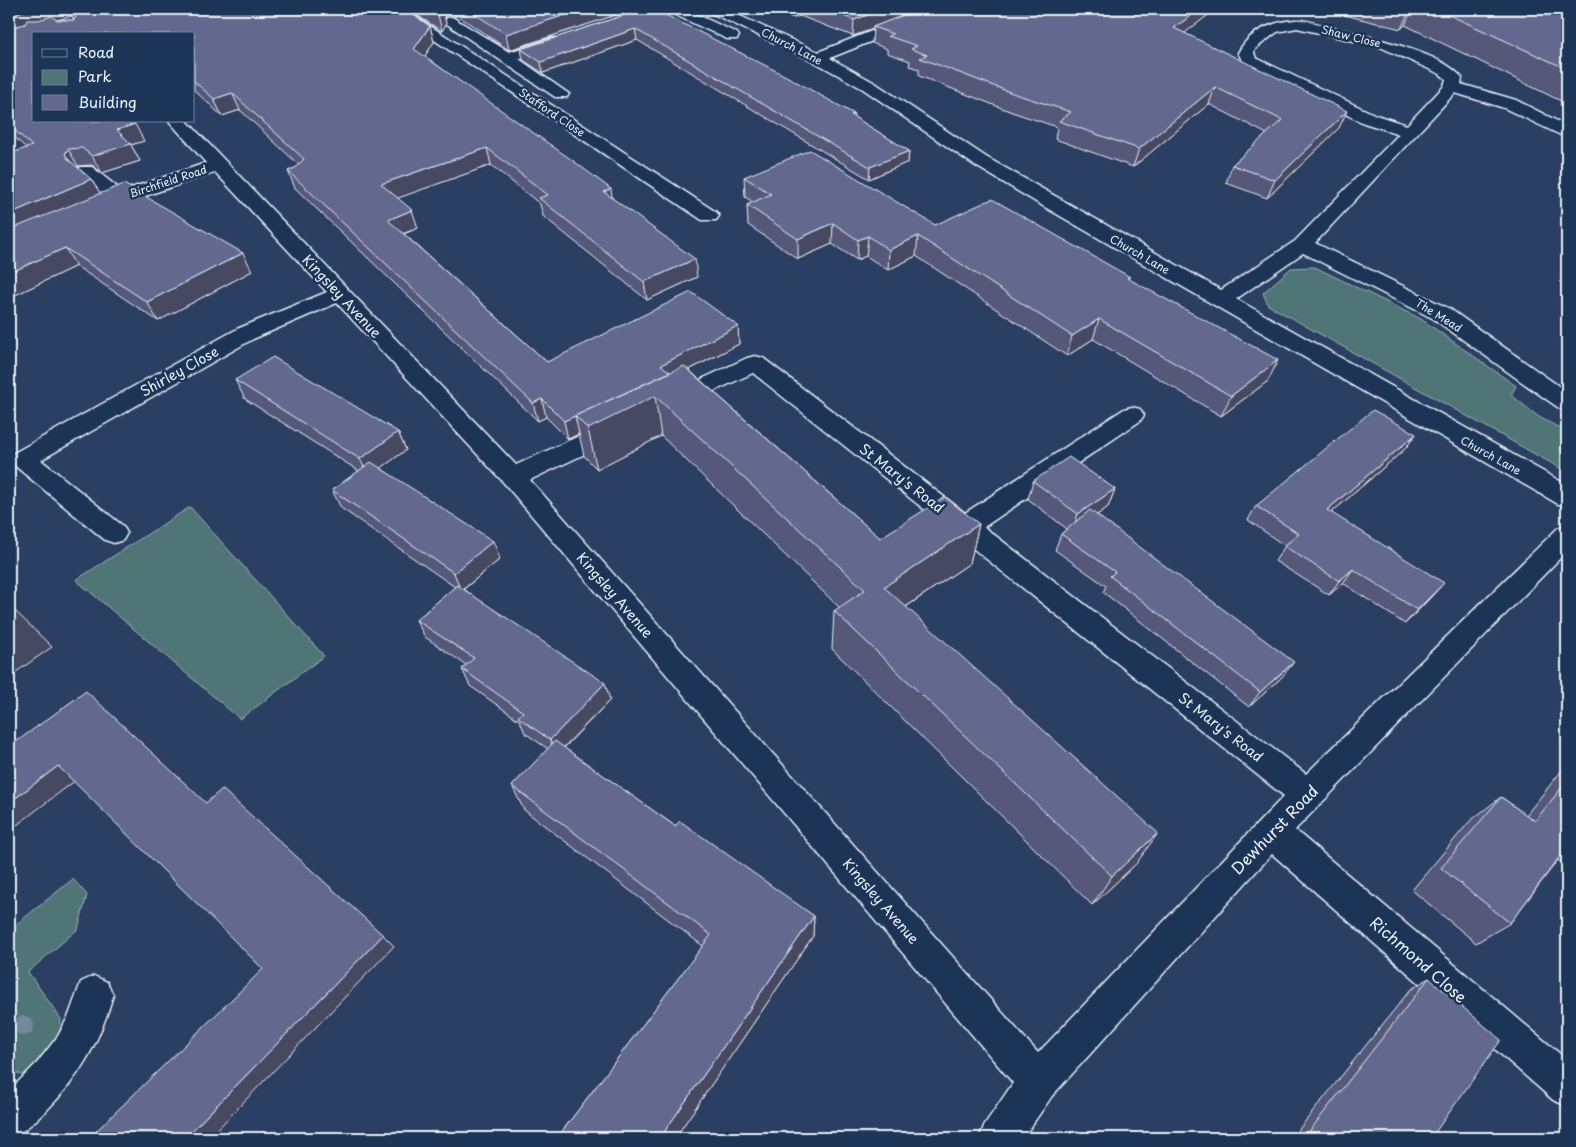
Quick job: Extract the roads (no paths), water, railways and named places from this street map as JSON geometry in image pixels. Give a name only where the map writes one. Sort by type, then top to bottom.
[{"type":"street","name":"Stafford Close","points":[[395,9],[708,216]]},
{"type":"street","points":[[674,9],[754,45],[782,40]]},
{"type":"street","name":"Church Lane","points":[[714,9],[782,40],[868,86],[980,161],[1567,497]]},
{"type":"street","points":[[818,58],[940,9]]},
{"type":"street","points":[[1283,13],[1297,24]]},
{"type":"street","points":[[452,21],[561,94]]},
{"type":"street","name":"Shaw Close","points":[[1410,132],[1370,118],[1259,66],[1246,56],[1249,46],[1272,28],[1297,24],[1384,44],[1413,54],[1452,75],[1455,82],[1452,86]]},
{"type":"street","points":[[507,58],[571,36]]},
{"type":"street","points":[[1220,300],[1302,245],[1452,86],[1510,104],[1567,133]]},
{"type":"street","name":"Kingsley Avenue","points":[[178,122],[513,478],[1038,1082]]},
{"type":"street","name":"Birchfield Road","points":[[82,213],[118,198],[217,165]]},
{"type":"street","points":[[86,171],[118,198]]},
{"type":"street","name":"The Mead","points":[[1302,245],[1380,281],[1443,315],[1508,363],[1567,402]]},
{"type":"street","name":"Shirley Close","points":[[114,533],[23,459],[245,334],[341,294]]},
{"type":"street","name":"St Mary's Road","points":[[513,478],[755,363],[1307,794]]},
{"type":"street","points":[[964,527],[1132,415]]},
{"type":"street","name":"Dewhurst Road","points":[[999,1138],[1038,1082],[1270,831],[1567,535]]},
{"type":"street","name":"Richmond Close","points":[[1270,831],[1567,1086]]},
{"type":"street","points":[[9,1118],[62,1067],[87,1022],[94,996]]}]
